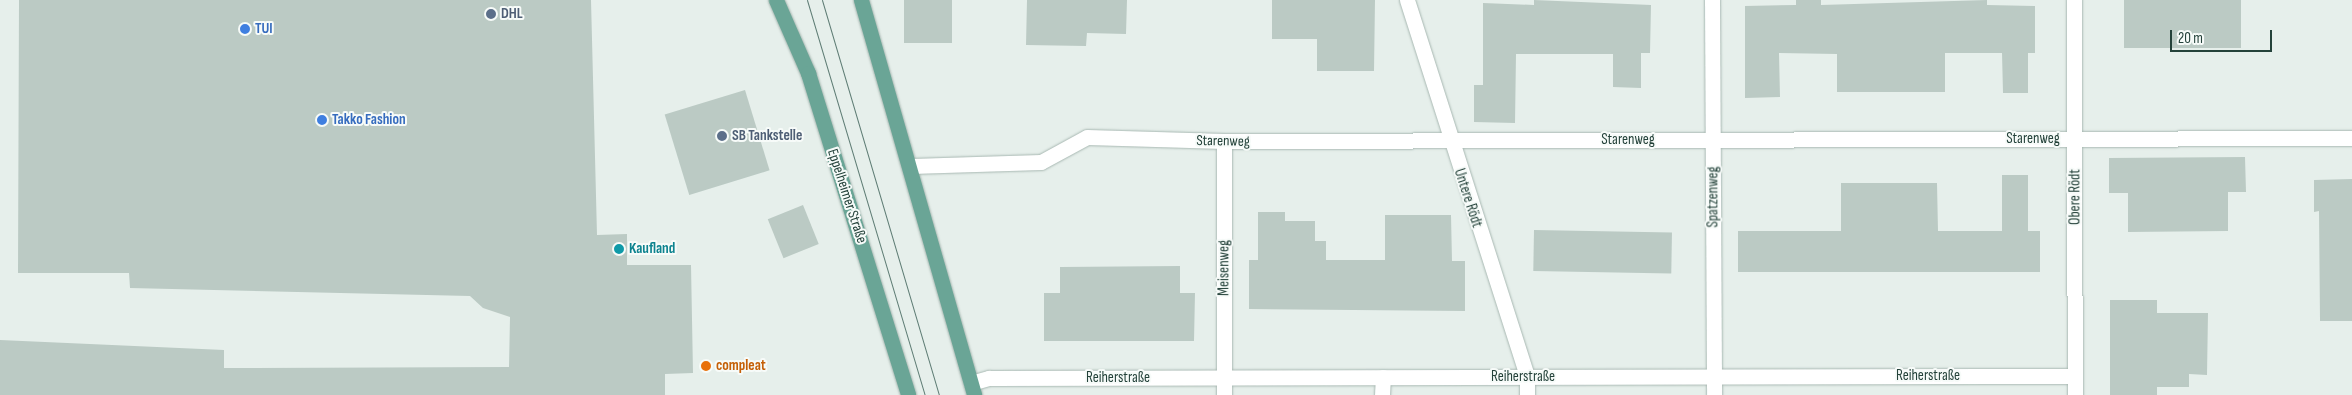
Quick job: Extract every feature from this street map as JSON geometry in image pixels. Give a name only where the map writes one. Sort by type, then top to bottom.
[{"type":"main road","name":"Eppelheimer Straße","points":[[776,0],[808,73],[908,395]]},
{"type":"main road","points":[[861,0],[911,166],[973,389]]},
{"type":"street","name":"Untere Rödt","points":[[1407,0],[1449,140],[1527,377],[1527,395]]},
{"type":"street","name":"Spatzenweg","points":[[1712,0],[1714,395]]},
{"type":"street","name":"Obere Rödt","points":[[2074,0],[2075,395]]},
{"type":"street","name":"Starenweg","points":[[911,166],[1041,162],[1087,137],[1224,141],[2352,138]]},
{"type":"street","name":"Meisenweg","points":[[1224,141],[1224,395]]},
{"type":"street","name":"Reiherstraße","points":[[973,389],[989,378],[2075,376]]},
{"type":"street","points":[[1382,395],[1383,377]]},
{"type":"building","name":"Kaufland","points":[[19,0],[591,0],[597,235],[627,234],[627,265],[691,265],[693,373],[665,374],[665,395],[0,395],[0,340],[224,350],[224,368],[509,367],[510,317],[483,308],[470,296],[130,288],[129,273],[18,273]]},
{"type":"building","points":[[904,0],[952,0],[952,43],[904,43]]},
{"type":"building","points":[[1027,0],[1127,0],[1126,34],[1087,33],[1086,46],[1026,45]]},
{"type":"building","points":[[1272,0],[1375,0],[1374,71],[1317,71],[1317,39],[1272,39]]},
{"type":"building","points":[[1534,0],[1651,5],[1650,53],[1641,53],[1641,88],[1613,87],[1613,54],[1516,54],[1515,123],[1474,122],[1474,85],[1483,85],[1483,3],[1534,5]]},
{"type":"building","points":[[1796,0],[1821,0],[1821,5],[1987,0],[1987,5],[2035,6],[2035,53],[2028,53],[2028,93],[2003,93],[2002,53],[1945,53],[1945,92],[1837,92],[1837,54],[1779,53],[1780,97],[1745,98],[1745,6],[1796,5]]},
{"type":"building","points":[[2124,0],[2241,0],[2241,48],[2124,48]]},
{"type":"building","points":[[745,90],[770,170],[689,195],[665,115]]},
{"type":"building","points":[[2245,157],[2246,192],[2228,192],[2228,231],[2128,232],[2128,193],[2109,193],[2109,158]]},
{"type":"building","points":[[2002,175],[2028,175],[2028,231],[2040,231],[2040,272],[1738,272],[1738,231],[1841,231],[1841,183],[1937,183],[1938,231],[2002,231]]},
{"type":"building","points":[[2352,179],[2352,321],[2320,321],[2319,211],[2314,212],[2314,180]]},
{"type":"building","points":[[803,205],[819,244],[784,258],[768,219]]},
{"type":"building","points":[[1258,212],[1285,212],[1285,221],[1315,221],[1315,241],[1326,241],[1326,260],[1385,260],[1385,215],[1451,215],[1452,261],[1465,261],[1465,311],[1249,309],[1249,260],[1258,260]]},
{"type":"building","points":[[1534,230],[1672,232],[1671,273],[1533,271]]},
{"type":"building","points":[[1180,266],[1180,293],[1195,293],[1194,341],[1044,341],[1044,293],[1060,293],[1060,267]]},
{"type":"building","points":[[2110,300],[2157,300],[2157,313],[2208,313],[2207,375],[2189,374],[2189,387],[2157,387],[2157,395],[2110,395]]},
{"type":"tram line","points":[[807,0],[925,395]]},
{"type":"tram line","points":[[822,0],[939,395]]},
{"type":"place","name":"DHL","points":[[491,14]]},
{"type":"place","name":"TUI","points":[[245,29]]},
{"type":"place","name":"Takko Fashion","points":[[322,120]]},
{"type":"place","name":"SB Tankstelle","points":[[722,136]]},
{"type":"place","name":"Kaufland","points":[[619,249]]},
{"type":"place","name":"compleat","points":[[706,366]]}]
